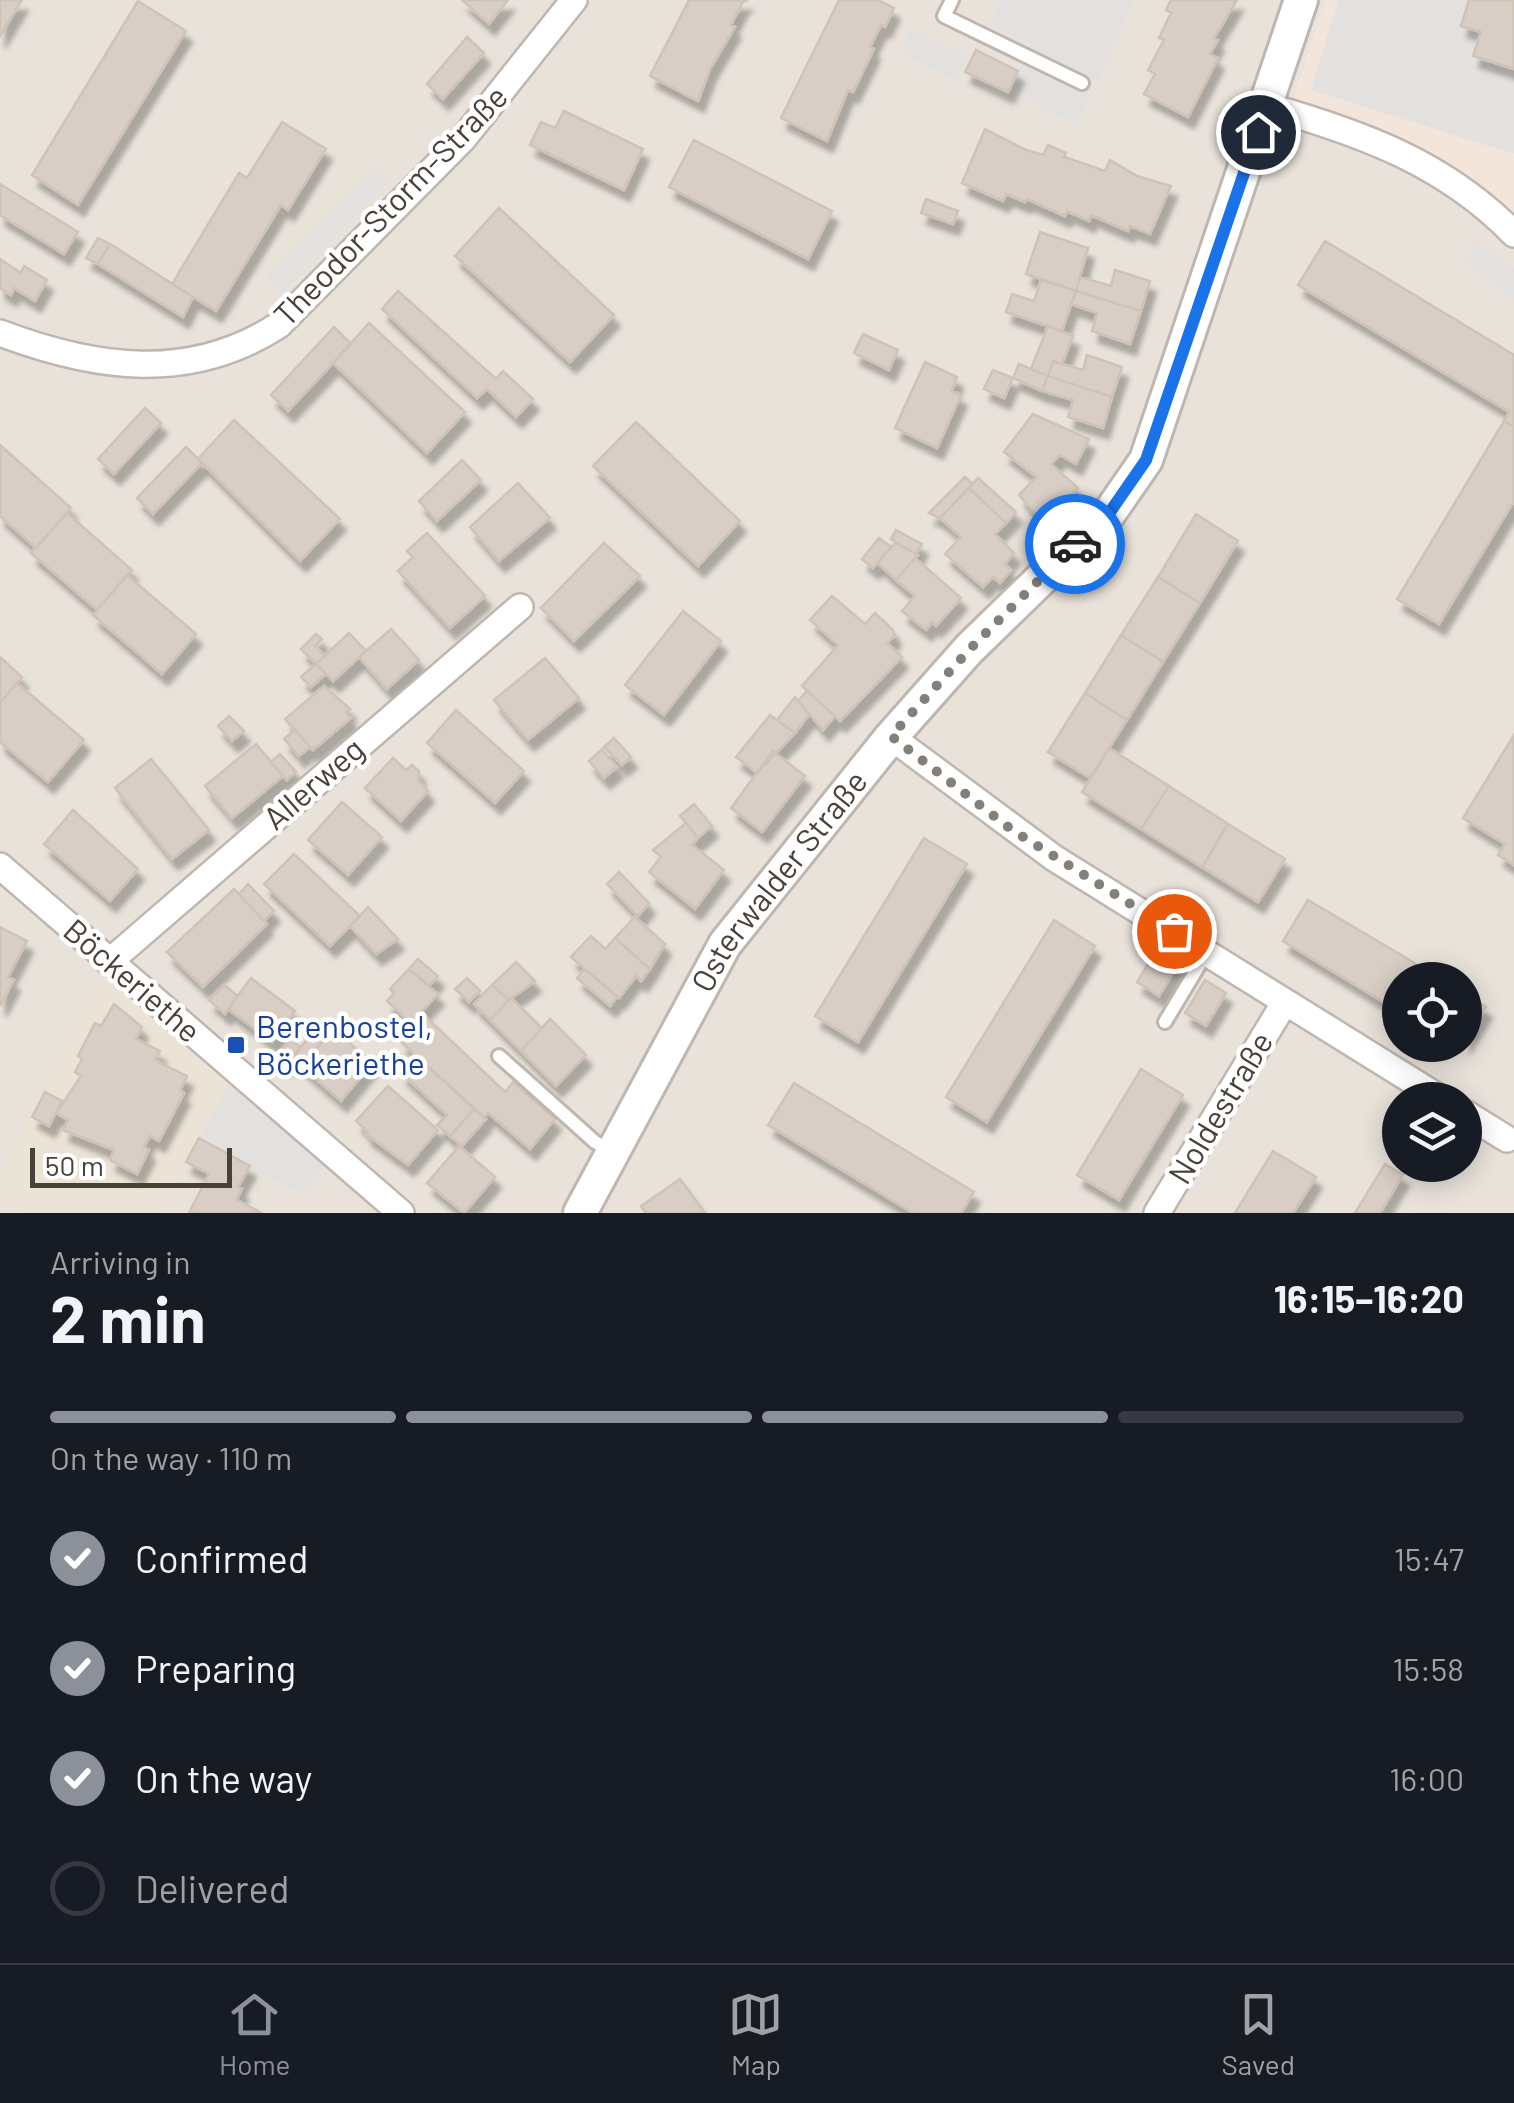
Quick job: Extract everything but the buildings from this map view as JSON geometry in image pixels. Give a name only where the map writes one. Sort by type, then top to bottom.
[{"type":"street","name":"Theodor-Storm-Straße","points":[[0,333],[62,353],[136,366],[197,362],[252,342],[279,326],[463,139],[574,0]]},
{"type":"street","name":"Osterwalder Straße","points":[[580,1213],[725,944],[891,736],[970,649],[1110,512],[1137,474],[1158,430],[1301,0]]},
{"type":"street","points":[[1268,106],[1366,136],[1407,154],[1472,195],[1514,234]]},
{"type":"street","name":"Allerweg","points":[[108,962],[520,607]]},
{"type":"street","points":[[891,736],[1012,830],[1414,1082]]},
{"type":"street","name":"Böckeriethe","points":[[0,866],[401,1213]]},
{"type":"street","name":"Noldestraße","points":[[1157,1213],[1285,1002]]},
{"type":"street","points":[[1482,1124],[1507,1139]]},
{"type":"lane","points":[[952,0],[944,16],[1082,83]]},
{"type":"lane","points":[[1165,1022],[1207,952]]},
{"type":"lane","points":[[499,1056],[595,1142],[613,1152]]},
{"type":"shaded area","points":[[0,0],[1325,0],[1290,112],[1366,135],[1514,234],[1514,1213],[0,1213]]},
{"type":"shaded area","points":[[1000,0],[1135,0],[1076,124],[1010,88],[1031,44],[989,24]]},
{"type":"shaded area","points":[[1325,0],[1514,0],[1514,234],[1495,215],[1289,112]]},
{"type":"shaded area","points":[[1338,0],[1469,0],[1461,25],[1481,32],[1514,69],[1514,154],[1311,90]]},
{"type":"shaded area","points":[[910,30],[967,59],[956,81],[901,52]]},
{"type":"shaded area","points":[[375,168],[389,181],[281,294],[265,278]]},
{"type":"shaded area","points":[[1479,242],[1514,270],[1514,299],[1464,260]]},
{"type":"shaded area","points":[[104,977],[231,1081],[159,1213],[29,1213],[0,1195],[0,1173]]},
{"type":"shaded area","points":[[231,1081],[324,1162],[305,1196],[199,1138]]},
{"type":"way so far","points":[[1075,544],[970,649],[891,736],[1012,830],[1174,931]]},
{"type":"place","name":"Berenbostel, Böckeriethe","points":[[236,1045]]},
{"type":"route","points":[[1075,544],[1110,512],[1146,460],[1258,132]]}]
